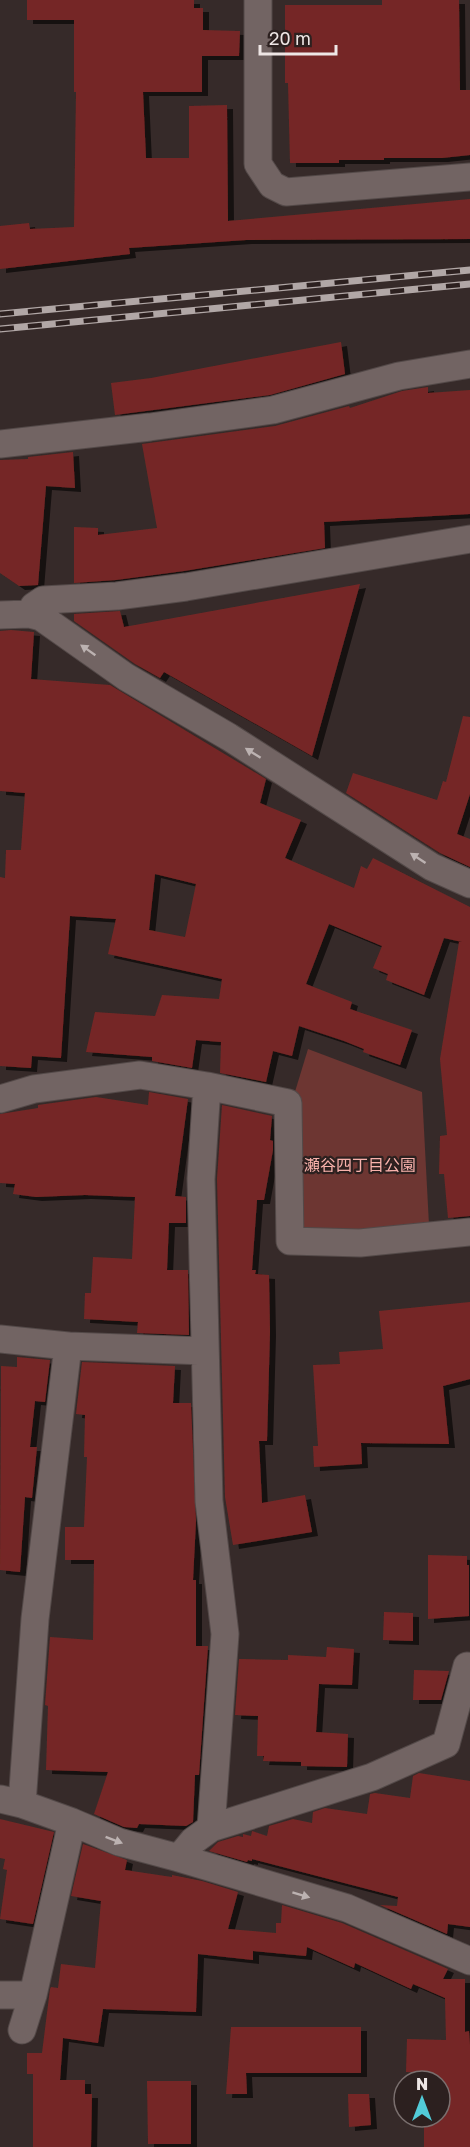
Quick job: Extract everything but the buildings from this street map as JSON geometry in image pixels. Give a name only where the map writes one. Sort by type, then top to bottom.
[{"type":"street","points":[[258,0],[258,164],[272,185],[286,192],[470,177]]},
{"type":"street","points":[[0,444],[273,410],[399,376],[470,364]]},
{"type":"street","points":[[29,614],[34,606],[43,600],[117,596],[186,587],[470,539]]},
{"type":"street","points":[[0,615],[29,614],[41,617],[126,676],[229,737],[432,867],[470,884]]},
{"type":"street","points":[[0,1099],[34,1089],[140,1075],[288,1103],[290,1241],[360,1243],[470,1232]]},
{"type":"street","points":[[207,1086],[201,1179],[209,1501],[225,1634],[211,1828]]},
{"type":"street","points":[[0,1339],[68,1346],[205,1351]]},
{"type":"street","points":[[68,1346],[11,1802],[72,1822],[119,1842],[347,1908],[470,1961]]},
{"type":"street","points":[[179,1858],[193,1841],[211,1828],[372,1777],[446,1744],[467,1666],[470,1667]]},
{"type":"street","points":[[22,2030],[33,1995],[72,1822]]},
{"type":"street","points":[[0,1995],[33,1995]]},
{"type":"green space","name":"瀬谷四丁目公園","points":[[308,1049],[422,1092],[429,1225],[369,1233],[295,1233],[294,1095]]},
{"type":"railway","points":[[0,314],[470,270]]},
{"type":"railway","points":[[0,329],[470,284]]}]
